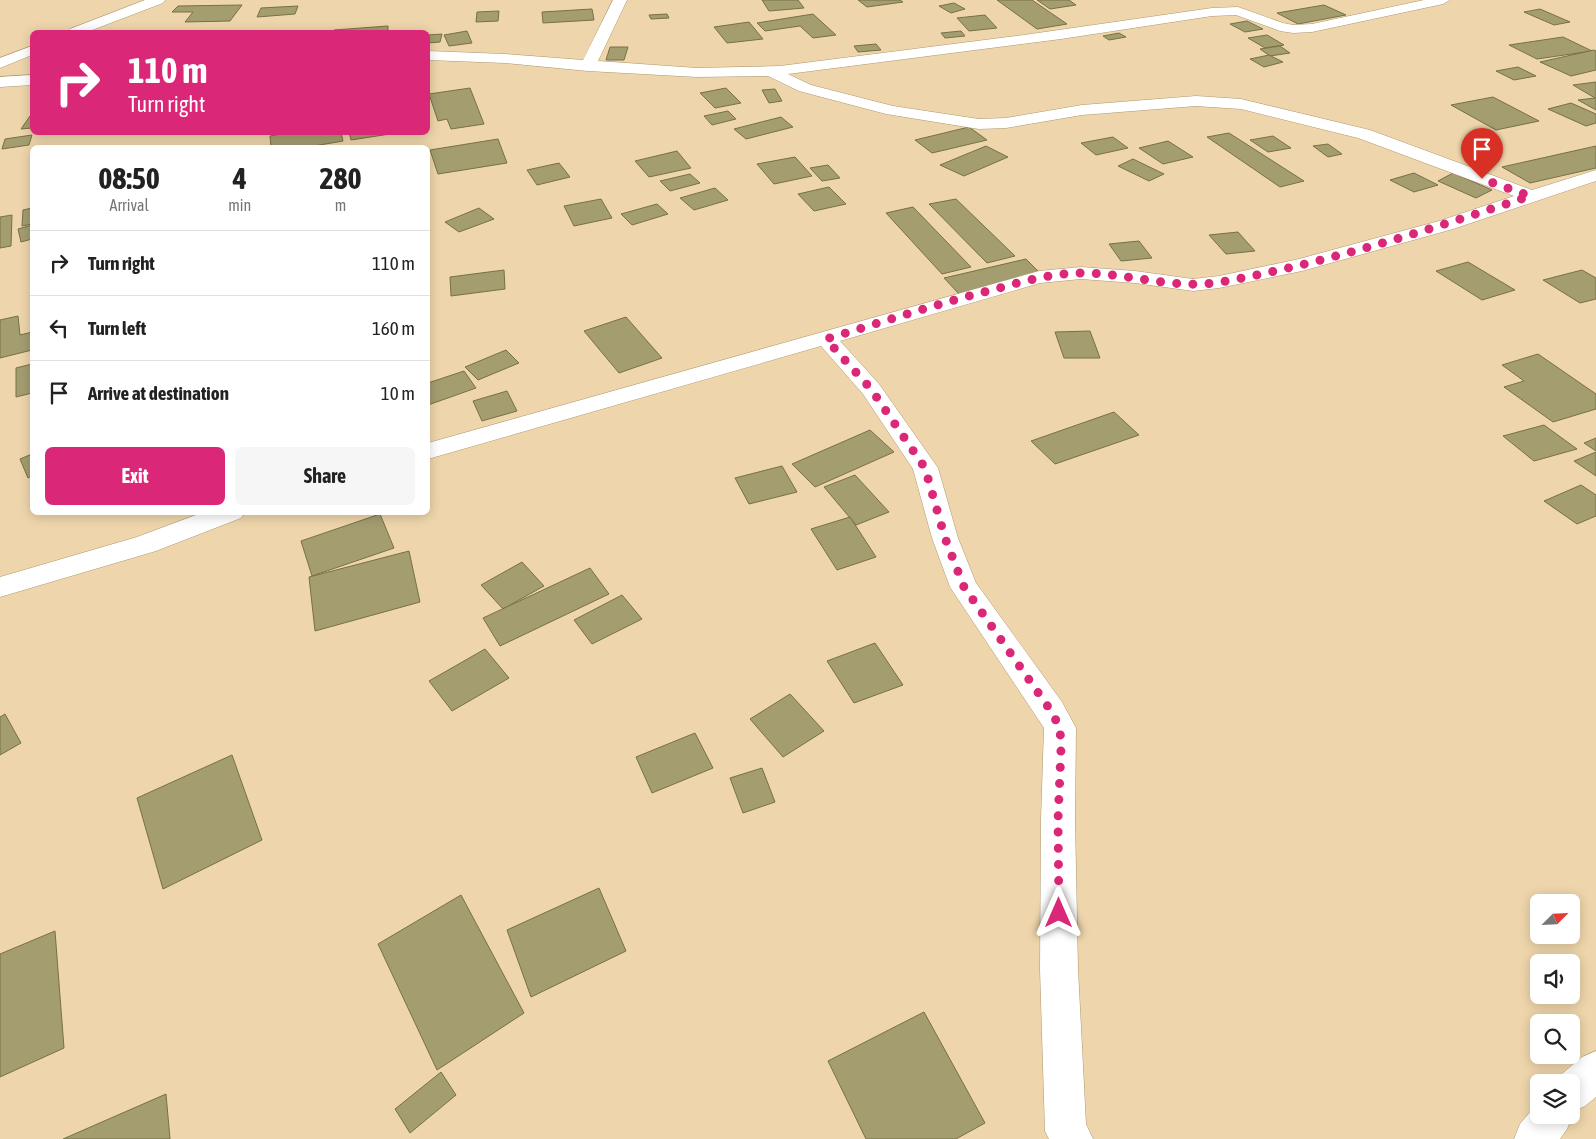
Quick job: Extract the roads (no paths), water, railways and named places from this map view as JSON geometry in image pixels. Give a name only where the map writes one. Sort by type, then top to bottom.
[{"type":"street","points":[[80,30],[158,0]]},
{"type":"street","points":[[588,66],[620,0]]},
{"type":"street","points":[[430,56],[459,55],[588,66],[725,72],[770,71],[1212,12],[1238,11],[1285,29],[1312,28],[1443,0]]},
{"type":"street","points":[[0,63],[30,51]]},
{"type":"street","points":[[770,71],[805,88],[892,111],[979,124],[1006,123],[1082,110],[1196,100],[1240,104],[1291,114],[1364,134],[1530,196]]},
{"type":"street","points":[[0,82],[30,80]]},
{"type":"street","points":[[430,450],[1039,277],[1081,273],[1135,277],[1184,284],[1219,282],[1311,262],[1446,225],[1596,175]]},
{"type":"street","points":[[826,339],[871,389],[925,468],[945,538],[964,587],[1051,711],[1060,728],[1058,820],[1061,1136]]},
{"type":"street","points":[[0,587],[146,544],[224,515]]},
{"type":"street","points":[[1580,1084],[1596,1071]]},
{"type":"street","points":[[1535,1139],[1546,1124]]}]
